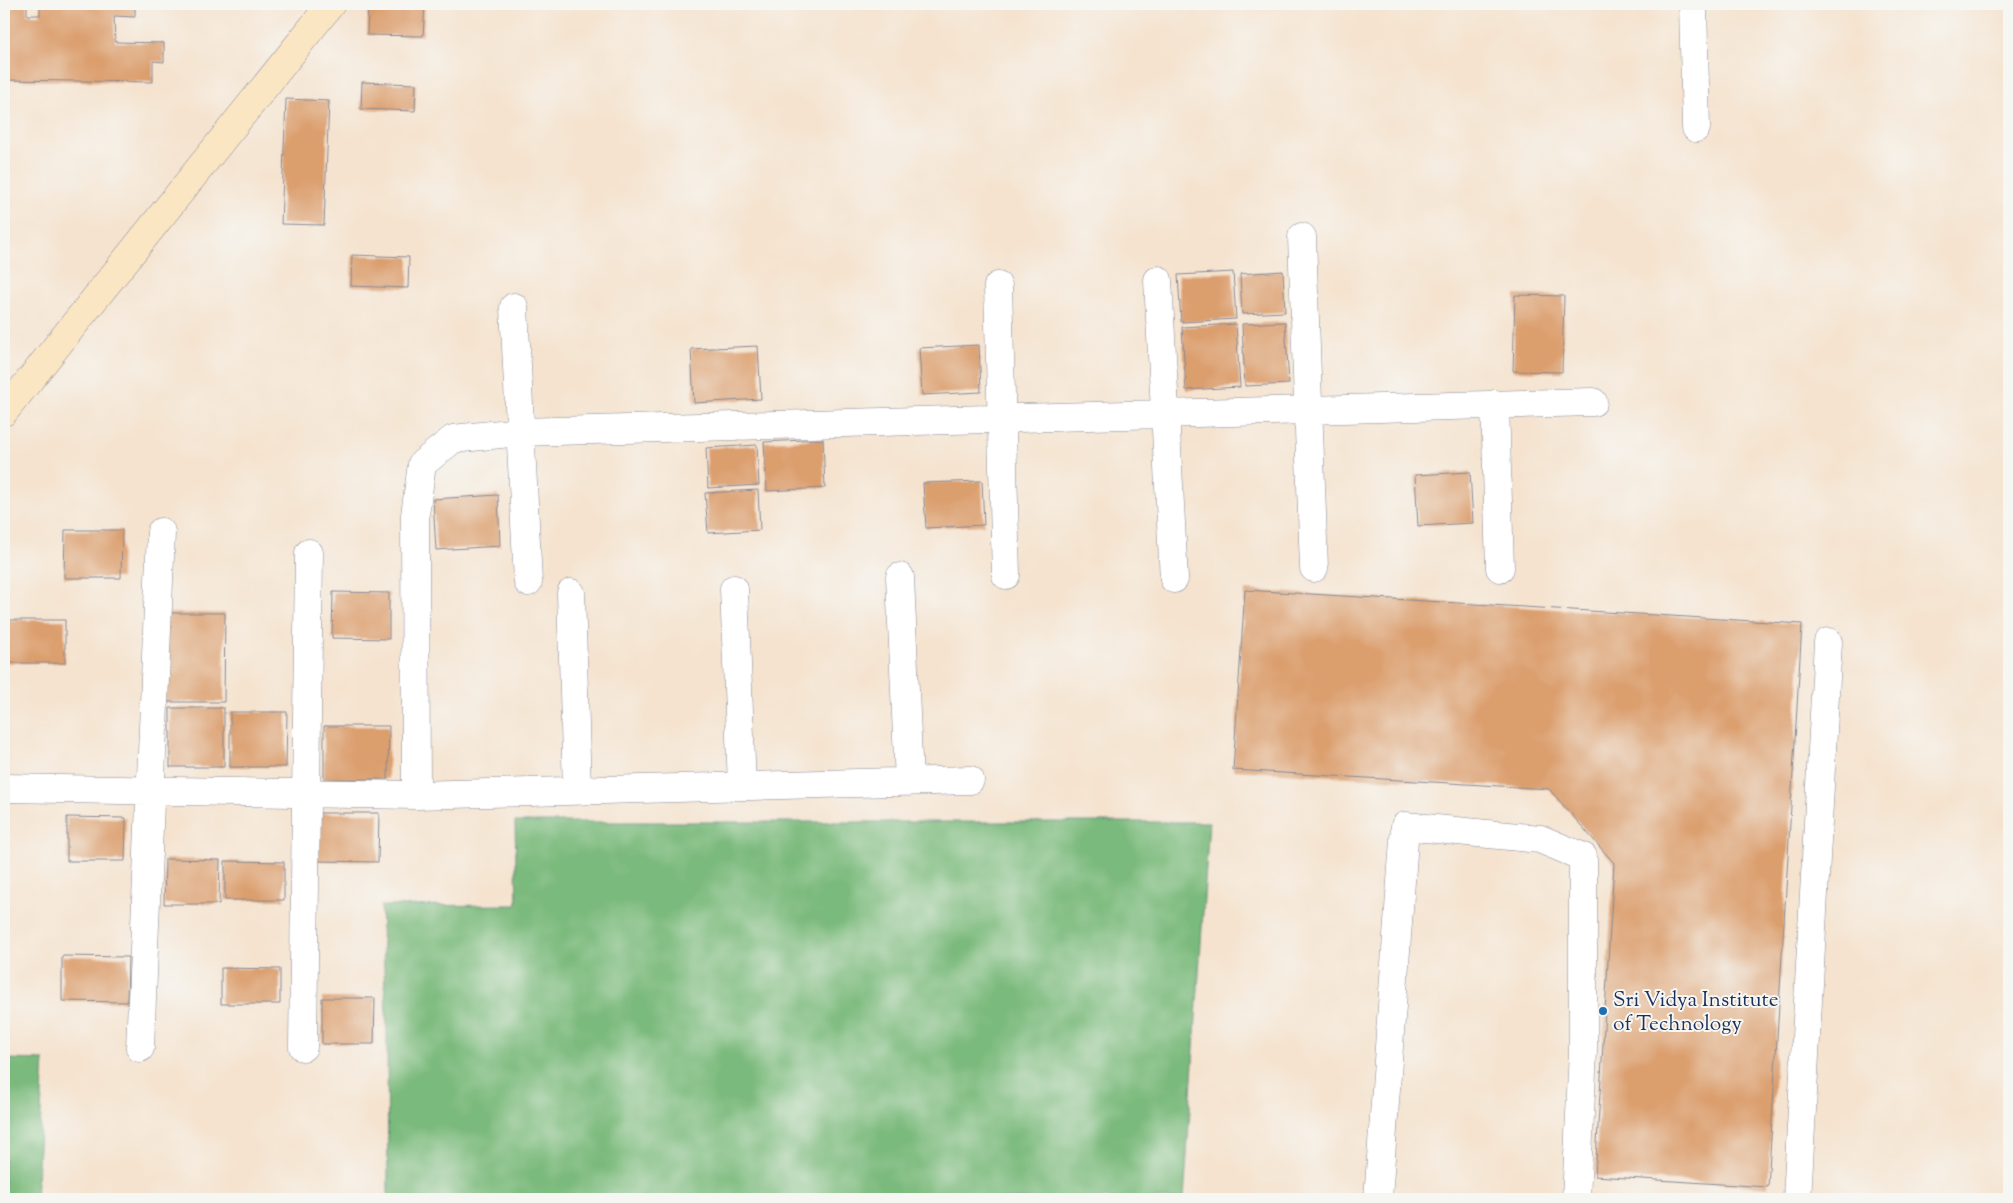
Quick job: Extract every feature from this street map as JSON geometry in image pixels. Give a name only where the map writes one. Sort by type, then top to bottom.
[{"type":"main road","points":[[4,412],[331,4]]},
{"type":"street","points":[[1693,4],[1696,128]]},
{"type":"street","points":[[1302,237],[1314,568]]},
{"type":"street","points":[[1158,280],[1174,579]]},
{"type":"street","points":[[998,286],[1006,574]]},
{"type":"street","points":[[514,306],[528,582]]},
{"type":"street","points":[[416,795],[415,515],[422,464],[453,439],[520,432],[1593,402]]},
{"type":"street","points":[[1495,404],[1500,568]]},
{"type":"street","points":[[140,1048],[160,532]]},
{"type":"street","points":[[303,1047],[309,553]]},
{"type":"street","points":[[900,577],[909,782]]},
{"type":"street","points":[[734,589],[742,786]]},
{"type":"street","points":[[571,594],[577,790]]},
{"type":"street","points":[[1797,1199],[1828,642]]},
{"type":"street","points":[[4,788],[416,795],[970,780]]},
{"type":"street","points":[[1378,1199],[1405,826],[1540,839],[1583,857],[1583,1050],[1576,1199]]},
{"type":"green space","points":[[515,822],[1209,822],[1184,1199],[388,1199],[387,1030],[381,906],[517,905]]},
{"type":"green space","points":[[4,1059],[44,1060],[36,1199],[4,1199]]},
{"type":"building","points":[[4,4],[27,4],[27,15],[40,15],[40,4],[135,4],[135,17],[114,16],[115,42],[164,43],[164,62],[153,61],[153,82],[4,80]]},
{"type":"building","points":[[368,4],[425,4],[423,36],[367,35]]},
{"type":"building","points":[[362,82],[416,84],[415,111],[361,109]]},
{"type":"building","points":[[286,99],[329,101],[324,225],[281,224]]},
{"type":"building","points":[[352,255],[409,257],[408,288],[351,286]]},
{"type":"building","points":[[1283,271],[1285,312],[1242,314],[1240,274]]},
{"type":"building","points":[[1233,272],[1236,319],[1181,322],[1178,275]]},
{"type":"building","points":[[1515,295],[1564,296],[1562,372],[1513,371]]},
{"type":"building","points":[[1285,322],[1289,384],[1245,386],[1242,324]]},
{"type":"building","points":[[1236,324],[1240,387],[1186,390],[1182,327]]},
{"type":"building","points":[[979,345],[981,392],[922,395],[919,348]]},
{"type":"building","points":[[758,346],[761,399],[694,403],[691,349]]},
{"type":"building","points":[[823,439],[825,488],[767,491],[764,442]]},
{"type":"building","points":[[757,445],[759,485],[708,488],[706,448]]},
{"type":"building","points":[[1470,472],[1473,523],[1418,526],[1415,475]]},
{"type":"building","points":[[982,481],[984,525],[926,528],[923,483]]},
{"type":"building","points":[[758,490],[760,530],[708,533],[705,493]]},
{"type":"building","points":[[498,495],[500,546],[436,550],[433,499]]},
{"type":"building","points":[[65,530],[122,530],[121,578],[64,578]]},
{"type":"building","points":[[1245,590],[1802,624],[1768,1187],[1595,1176],[1614,863],[1549,789],[1233,770]]},
{"type":"building","points":[[333,592],[389,593],[389,639],[332,638]]},
{"type":"building","points":[[166,613],[225,613],[224,702],[165,702]]},
{"type":"building","points":[[7,620],[65,620],[65,663],[6,663]]},
{"type":"building","points":[[170,708],[224,708],[224,767],[170,767]]},
{"type":"building","points":[[230,712],[287,712],[286,767],[230,767]]},
{"type":"building","points":[[324,726],[389,726],[388,779],[324,779]]},
{"type":"building","points":[[319,813],[379,813],[378,862],[318,861]]},
{"type":"building","points":[[67,817],[126,818],[125,861],[67,861]]},
{"type":"building","points":[[165,859],[220,860],[219,904],[164,904]]},
{"type":"building","points":[[225,861],[284,862],[284,900],[225,900]]},
{"type":"building","points":[[62,956],[128,957],[127,1002],[62,1001]]},
{"type":"building","points":[[221,968],[280,969],[280,1004],[221,1004]]},
{"type":"building","points":[[322,998],[375,998],[374,1044],[322,1044]]},
{"type":"place","name":"Sri Vidya Institute of Technology","points":[[1603,1011]]}]
